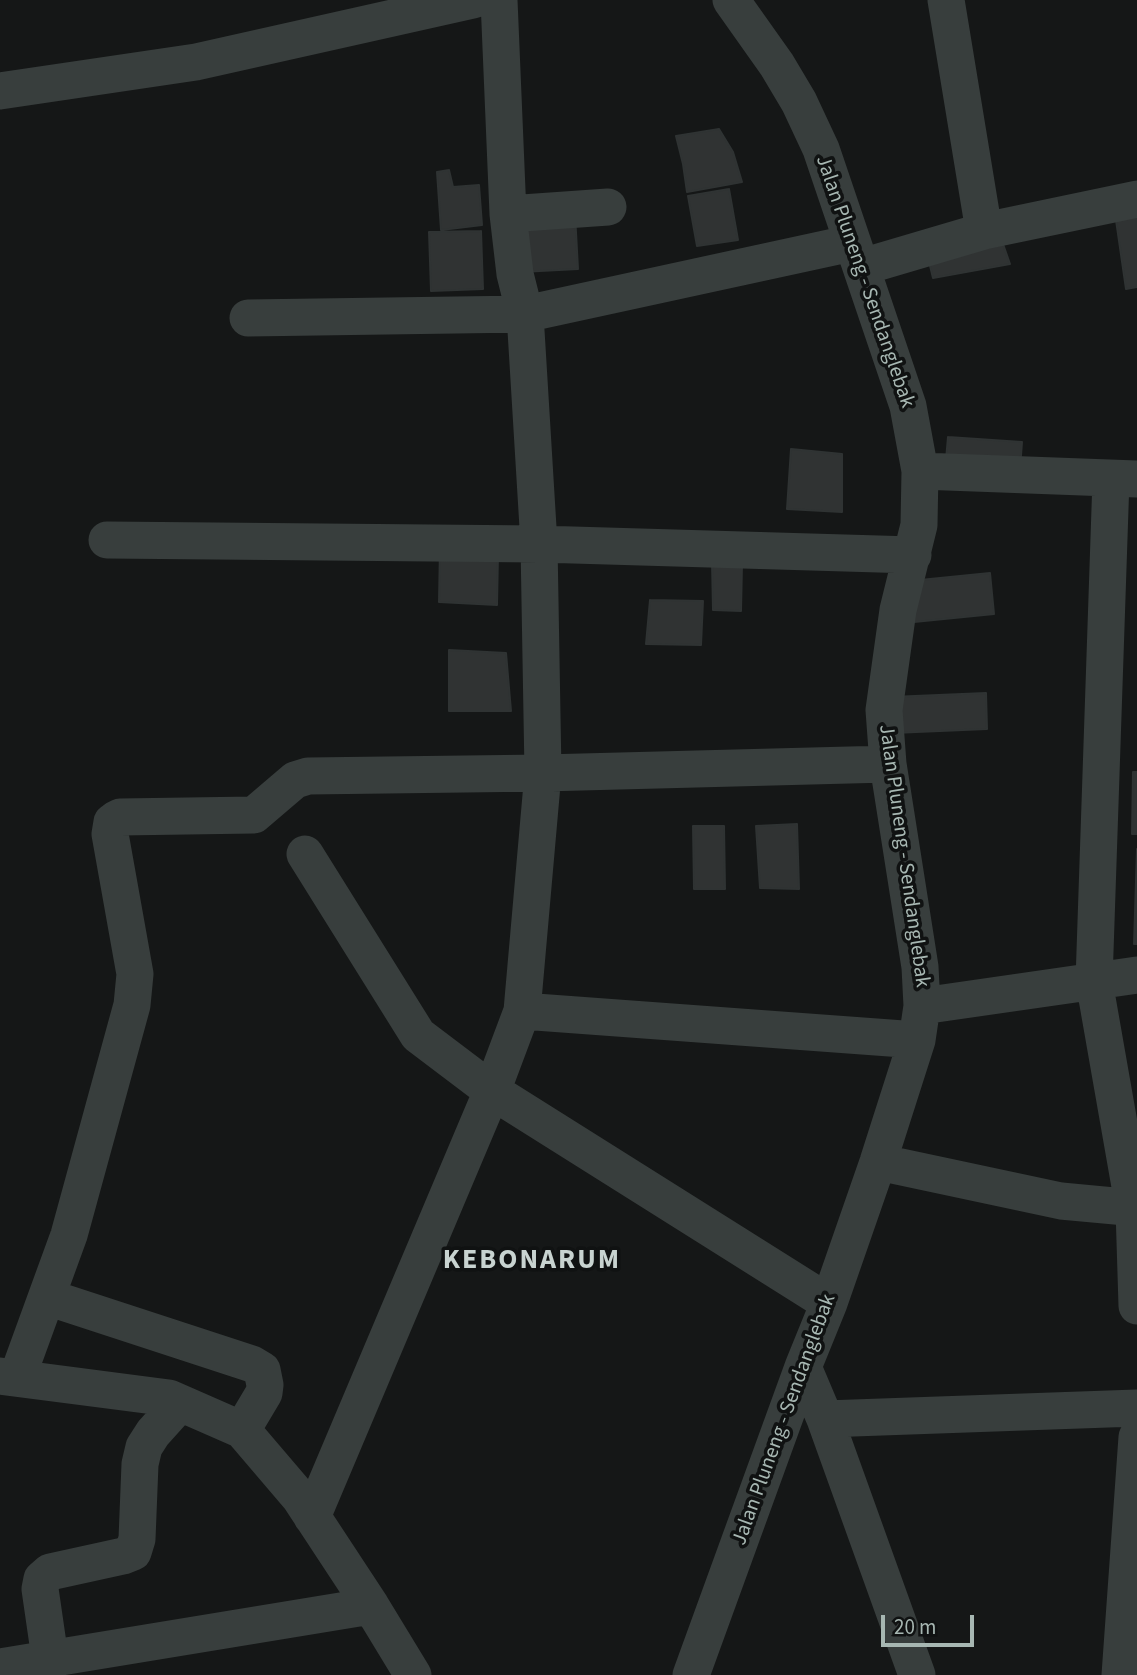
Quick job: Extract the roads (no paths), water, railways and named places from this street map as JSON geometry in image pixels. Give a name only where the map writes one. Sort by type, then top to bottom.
[{"type":"street","points":[[0,91],[196,62],[473,0]]},
{"type":"street","points":[[312,1517],[492,1091],[522,1011],[543,773],[539,544],[525,314],[515,274],[508,214],[499,0]]},
{"type":"street","name":"Jalan Pluneng - Sendanglebak","points":[[691,1675],[803,1367],[829,1303],[878,1162],[919,1023],[920,967],[888,764],[884,710],[898,610],[919,525],[920,471],[908,406],[821,149],[799,102],[777,65],[732,0]]},
{"type":"street","points":[[946,0],[984,231]]},
{"type":"street","points":[[248,317],[525,314],[857,255],[1137,199]]},
{"type":"street","points":[[508,214],[608,206]]},
{"type":"street","points":[[920,471],[1124,479],[1094,981],[1136,1208],[1137,1306]]},
{"type":"street","points":[[107,540],[539,544],[913,555]]},
{"type":"street","points":[[413,1675],[372,1606],[300,1498],[242,1430],[169,1398],[8,1377],[47,1297],[69,1235],[132,1004],[135,974],[110,835],[112,822],[120,817],[254,816],[295,779],[308,776],[888,764]]},
{"type":"street","points":[[305,854],[418,1035],[492,1091],[829,1303]]},
{"type":"street","points":[[522,1011],[919,1023],[1094,981],[1137,975]]},
{"type":"street","points":[[878,1162],[1061,1201],[1136,1208]]},
{"type":"street","points":[[47,1297],[251,1364],[262,1370],[264,1392],[242,1430]]},
{"type":"street","points":[[803,1367],[825,1419],[917,1675]]},
{"type":"street","points":[[50,1658],[40,1589],[42,1579],[50,1572],[133,1552],[137,1539],[140,1465],[144,1447],[180,1403]]},
{"type":"street","points":[[825,1419],[1137,1408]]},
{"type":"street","points":[[1120,1675],[1137,1437]]},
{"type":"street","points":[[0,1667],[372,1606]]},
{"type":"district","name":"KEBONARUM","points":[[532,1262]]}]
